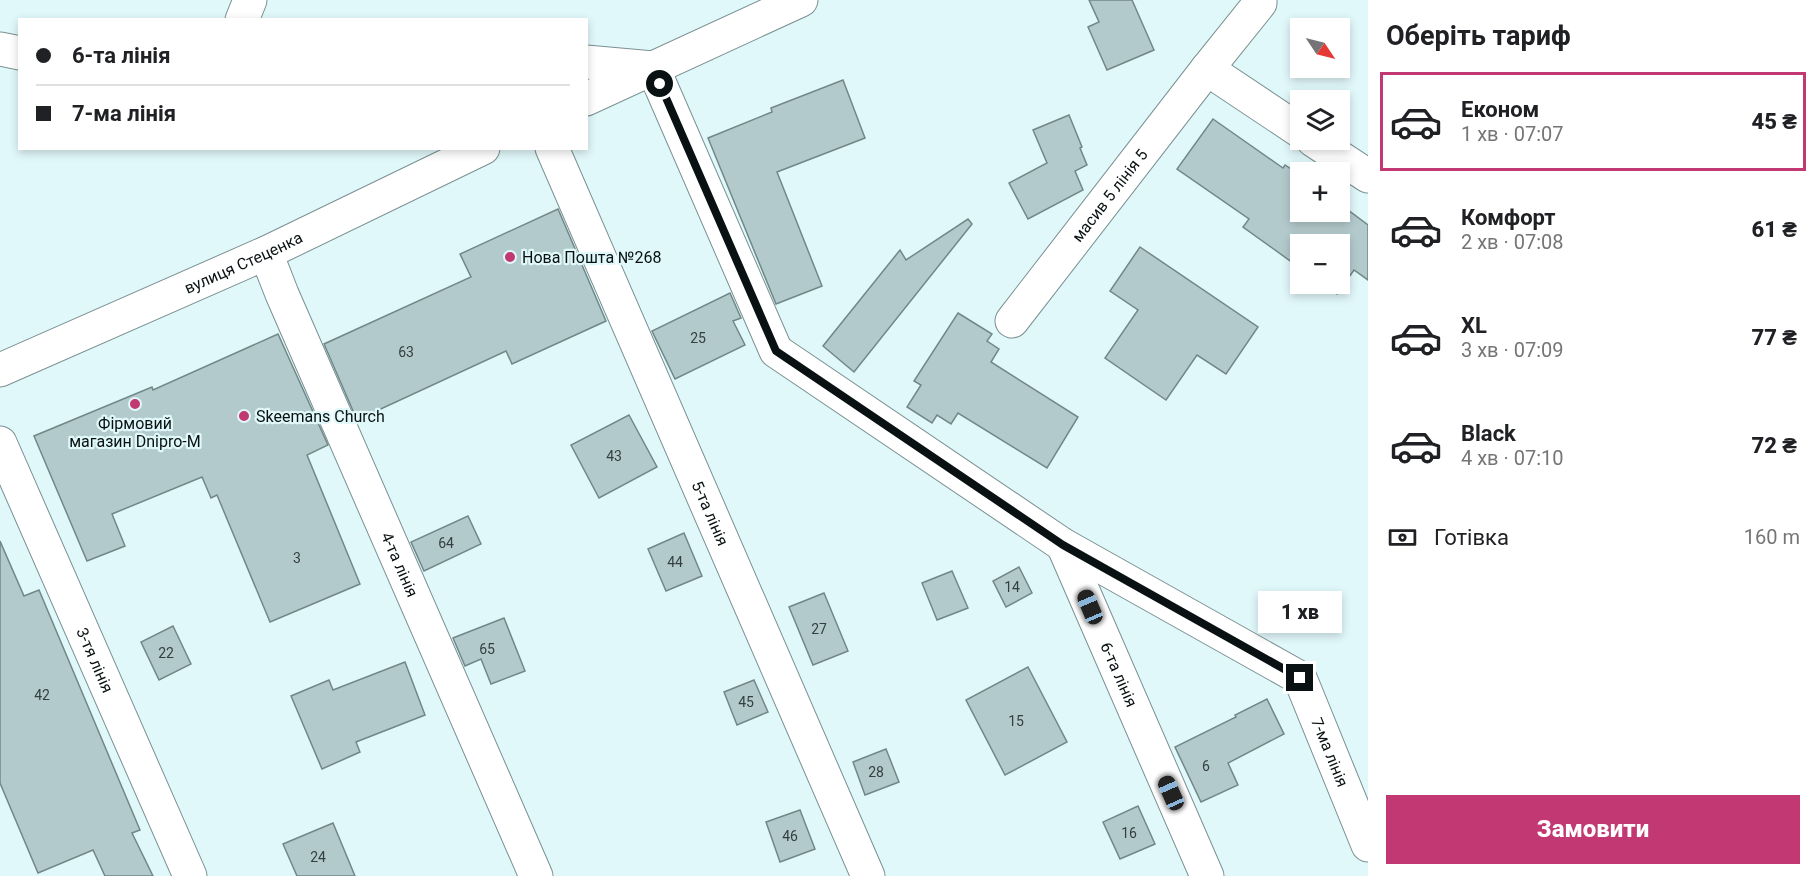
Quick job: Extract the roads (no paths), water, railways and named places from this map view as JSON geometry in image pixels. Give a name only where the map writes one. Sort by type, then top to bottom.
[{"type":"street","points":[[243,18],[250,0]]},
{"type":"street","points":[[588,98],[801,0]]},
{"type":"street","name":"масив 5 лінія 5","points":[[1012,321],[1260,3],[1260,0]]},
{"type":"street","points":[[0,49],[18,53]]},
{"type":"street","points":[[588,62],[653,68]]},
{"type":"street","points":[[653,68],[776,351],[1063,545]]},
{"type":"street","points":[[1207,69],[1290,124]]},
{"type":"street","name":"вулиця Стеценка","points":[[0,370],[266,253],[479,150]]},
{"type":"street","name":"5-та лінія","points":[[553,150],[868,876]]},
{"type":"street","points":[[1328,150],[1368,176]]},
{"type":"street","name":"4-та лінія","points":[[266,253],[536,876]]},
{"type":"street","name":"3-тя лінія","points":[[0,443],[190,876]]},
{"type":"street","name":"7-ма лінія","points":[[1063,545],[1300,678],[1368,845]]},
{"type":"street","name":"6-та лінія","points":[[1063,545],[1207,876]]},
{"type":"place","name":"Нова Пошта №268","points":[[510,257]]},
{"type":"place","name":"Фірмовий магазин Dnipro-M","points":[[135,404]]},
{"type":"place","name":"Skeemans Church","points":[[244,416]]}]
